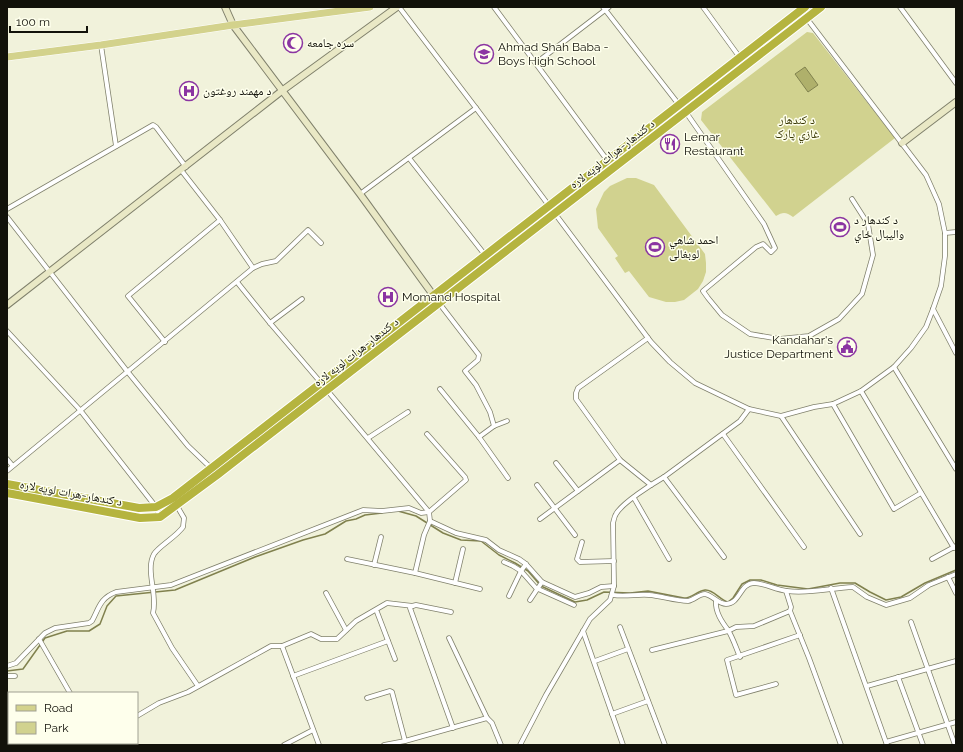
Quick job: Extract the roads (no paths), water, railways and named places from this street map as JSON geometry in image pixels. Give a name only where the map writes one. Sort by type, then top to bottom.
[{"type":"highway","name":"د کندهار-هرات لويه لاره","points":[[7,494],[140,518],[160,517],[177,506],[326,389],[822,7]]},
{"type":"highway","name":"د کندهار-هرات لويه لاره","points":[[7,484],[139,508],[156,507],[173,498],[607,160],[680,105],[801,8]]},
{"type":"main road","points":[[7,57],[233,24],[370,7]]},
{"type":"street","points":[[225,7],[233,24],[360,194],[433,296],[479,355],[478,360],[465,371],[476,385],[490,412],[494,426]]},
{"type":"street","points":[[7,305],[283,90],[398,7],[476,108],[648,338],[670,362],[695,383],[749,409],[781,416],[814,407],[832,404],[861,391],[894,367],[911,348],[926,327],[934,309],[941,286],[945,256],[945,233],[939,204],[926,175],[801,8]]},
{"type":"street","points":[[494,7],[613,168]]},
{"type":"street","points":[[703,7],[746,66]]},
{"type":"street","points":[[900,7],[956,83]]},
{"type":"street","points":[[536,63],[606,8],[680,105],[764,224],[775,248],[771,252],[762,244],[756,247],[704,290],[708,298],[722,315],[750,334],[779,339],[809,336],[839,319],[862,294],[873,255],[868,224],[852,199]]},
{"type":"street","points":[[101,44],[116,146]]},
{"type":"street","points":[[902,143],[956,102]]},
{"type":"street","points":[[360,194],[476,108]]},
{"type":"street","points":[[7,209],[153,125],[156,127],[254,268]]},
{"type":"street","points":[[409,158],[485,255]]},
{"type":"street","points":[[7,217],[127,371],[188,446],[211,468],[216,475]]},
{"type":"street","points":[[165,342],[128,296],[220,220]]},
{"type":"street","points":[[7,471],[12,465],[127,371],[165,342],[254,268],[262,264],[276,261],[308,230],[321,243]]},
{"type":"street","points":[[945,233],[956,232]]},
{"type":"street","points":[[237,282],[430,512],[430,521],[424,535],[415,573]]},
{"type":"street","points":[[270,323],[302,299]]},
{"type":"street","points":[[934,309],[956,353]]},
{"type":"street","points":[[7,331],[80,410],[156,507],[160,517]]},
{"type":"street","points":[[648,338],[578,388],[576,399],[620,460],[651,484]]},
{"type":"street","points":[[894,367],[956,469]]},
{"type":"street","points":[[440,389],[479,437],[508,478]]},
{"type":"street","points":[[861,391],[921,493],[955,547],[932,559]]},
{"type":"street","points":[[832,404],[894,509],[921,493]]},
{"type":"street","points":[[520,745],[546,695],[590,619],[610,600],[613,595],[613,523],[615,515],[621,507],[651,484],[664,477],[740,421],[749,409]]},
{"type":"street","points":[[368,438],[408,412]]},
{"type":"street","points":[[781,416],[860,534]]},
{"type":"street","points":[[479,437],[494,426],[507,421]]},
{"type":"street","points":[[7,666],[16,663],[41,641],[45,633],[55,628],[88,623],[95,616],[102,600],[109,594],[116,592],[154,589],[171,585],[363,510],[382,511],[409,508],[421,512],[430,512],[466,480],[466,477],[427,434]]},
{"type":"street","points":[[723,434],[804,547]]},
{"type":"street","points":[[7,459],[12,465]]},
{"type":"street","points":[[540,519],[620,460]]},
{"type":"street","points":[[556,463],[578,491]]},
{"type":"street","points":[[664,477],[724,556]]},
{"type":"street","points":[[536,485],[575,535]]},
{"type":"street","points":[[634,498],[669,559]]},
{"type":"street","points":[[177,506],[184,518],[184,523],[180,531],[155,552],[153,556],[152,570],[156,605],[154,613],[172,648],[198,686]]},
{"type":"street","points":[[430,521],[456,533],[486,540],[499,550],[526,564],[542,582],[575,597],[589,593],[601,587],[614,587]]},
{"type":"street","points":[[374,564],[380,537]]},
{"type":"street","points":[[582,542],[578,559],[580,562],[614,561]]},
{"type":"street","points":[[455,583],[463,549]]},
{"type":"street","points":[[347,559],[415,573],[480,589]]},
{"type":"street","points":[[504,562],[513,566],[536,588],[574,605]]},
{"type":"street","points":[[509,596],[520,572],[526,564]]},
{"type":"street","points":[[613,595],[649,595],[691,601],[702,594],[707,594],[716,601],[727,604],[734,602],[745,586],[754,583],[786,591],[807,592],[831,588],[853,587],[886,605],[910,598],[930,585],[956,574]]},
{"type":"street","points":[[948,577],[956,592]]},
{"type":"street","points":[[530,600],[536,588],[542,582]]},
{"type":"street","points":[[831,588],[887,744],[956,722]]},
{"type":"street","points":[[786,591],[792,606],[790,612],[841,745]]},
{"type":"street","points":[[326,593],[346,630]]},
{"type":"street","points":[[716,601],[722,622],[728,631],[740,657]]},
{"type":"street","points":[[138,715],[159,703],[198,686],[272,646],[282,646],[311,634],[321,639],[336,639],[356,621],[387,604],[413,606],[451,612]]},
{"type":"street","points":[[413,606],[410,608],[453,728]]},
{"type":"street","points":[[377,612],[395,659]]},
{"type":"street","points":[[652,650],[728,631],[736,627],[754,626],[790,612]]},
{"type":"street","points":[[911,622],[955,745]]},
{"type":"street","points":[[620,627],[665,745]]},
{"type":"street","points":[[583,631],[623,745]]},
{"type":"street","points":[[776,684],[736,695],[727,662],[728,660],[800,635]]},
{"type":"street","points":[[448,638],[487,718],[492,723],[501,745]]},
{"type":"street","points":[[41,641],[69,692]]},
{"type":"street","points":[[292,676],[388,641]]},
{"type":"street","points":[[282,646],[319,745]]},
{"type":"street","points":[[594,661],[628,649]]},
{"type":"street","points":[[866,686],[956,660]]},
{"type":"street","points":[[7,676],[15,676]]},
{"type":"street","points":[[898,677],[922,745]]},
{"type":"street","points":[[367,698],[390,691],[392,692],[405,741]]},
{"type":"street","points":[[612,714],[648,700]]},
{"type":"street","points":[[384,745],[405,741],[487,718]]},
{"type":"street","points":[[284,745],[313,730]]},
{"type":"waterway","points":[[398,511],[416,516],[443,533],[461,540],[481,541],[499,555],[528,571],[541,586],[575,602],[587,600],[604,592],[630,593],[648,591],[684,598],[690,597],[705,590],[711,591],[728,602],[733,598],[742,584],[750,580],[761,580],[777,585],[808,589],[840,583],[855,583],[886,600],[901,597],[925,583],[956,570]]},
{"type":"waterway","points":[[7,671],[23,669],[45,638],[67,631],[89,631],[100,624],[107,606],[116,596],[175,590],[255,557],[325,534],[346,521],[365,515],[382,513]]},
{"type":"place","name":"سره جامعه","points":[[293,43]]},
{"type":"place","name":"Ahmad Shah Baba - Boys High School","points":[[484,54]]},
{"type":"place","name":"د مهمند روغتون","points":[[189,91]]},
{"type":"place","name":"Lemar Restaurant","points":[[670,144]]},
{"type":"place","name":"د کندهار د واليبال ځاي","points":[[840,227]]},
{"type":"place","name":"احمد شاهي لوبغالی","points":[[655,247]]},
{"type":"place","name":"Momand Hospital","points":[[388,297]]},
{"type":"place","name":"Kandahar's Justice Department","points":[[847,347]]},
{"type":"park label","name":"د کندهار غازي پارک","points":[[797,127]]}]
